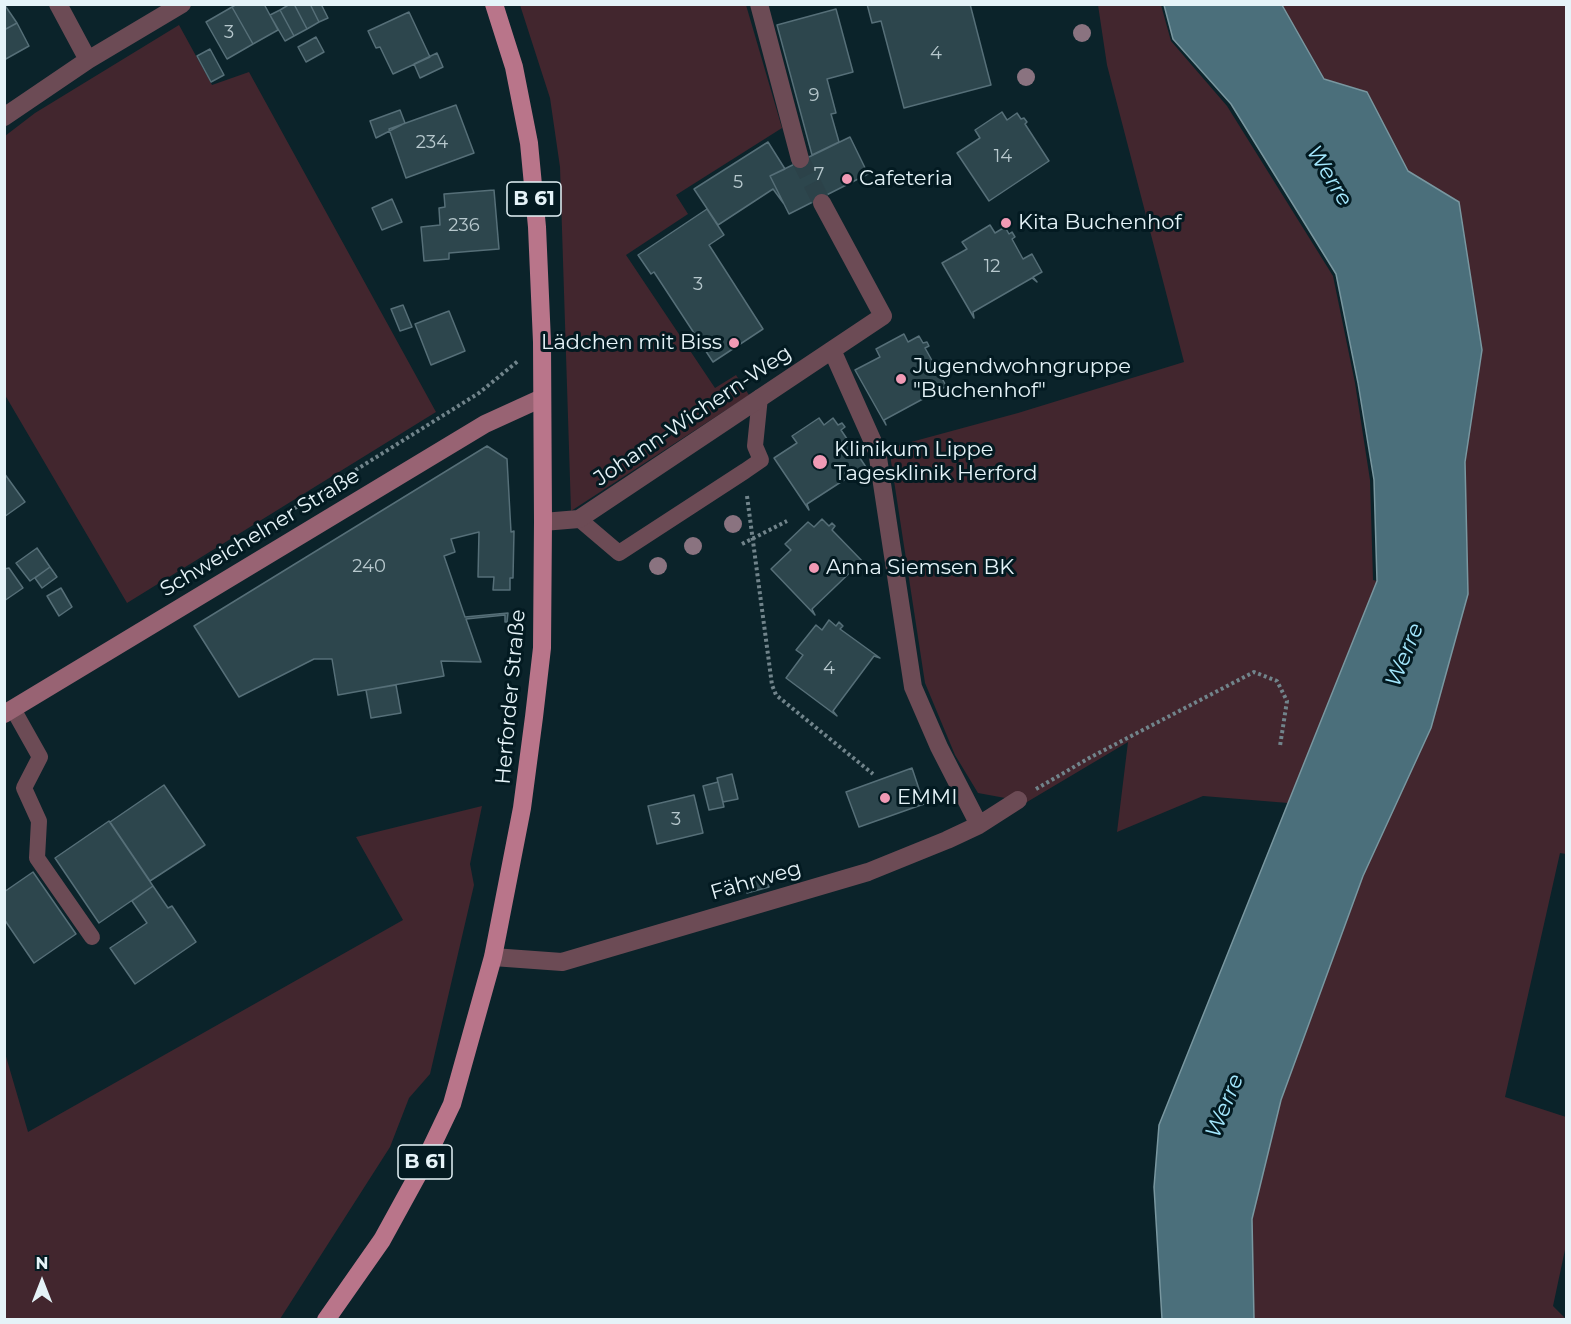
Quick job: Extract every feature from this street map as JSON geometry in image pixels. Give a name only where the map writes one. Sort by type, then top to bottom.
[{"type":"main road","name":"Herforder Straße","points":[[326,1320],[382,1240],[421,1169],[447,1115],[487,987],[522,808],[536,705],[542,648],[543,522],[542,342],[537,227],[529,143],[514,67],[494,4]]},
{"type":"street","points":[[58,4],[88,60]]},
{"type":"street","points":[[4,117],[88,60],[182,4]]},
{"type":"street","points":[[759,4],[800,159]]},
{"type":"street","name":"Johann-Wichern-Weg","points":[[579,519],[883,316],[822,203]]},
{"type":"street","points":[[832,350],[877,451],[913,687],[939,747],[979,825]]},
{"type":"street","name":"Schweichelner Straße","points":[[9,711],[485,424],[542,398]]},
{"type":"street","points":[[543,522],[579,519]]},
{"type":"street","name":"Fährweg","points":[[493,957],[562,962],[868,872],[979,825],[1018,800]]},
{"type":"lane","points":[[579,519],[619,553],[745,471],[761,460],[755,446],[760,397]]},
{"type":"lane","points":[[9,711],[40,757],[24,788],[39,821],[37,858],[92,937]]},
{"type":"path","points":[[267,526],[479,393],[542,342]]},
{"type":"path","points":[[745,471],[772,685],[776,695],[873,774]]},
{"type":"path","points":[[742,544],[787,521]]},
{"type":"path","points":[[1018,800],[1090,757],[1254,672],[1277,681],[1287,701],[1280,746]]},
{"type":"shaded area","points":[[520,5],[746,5],[782,128],[676,195],[688,214],[626,255],[715,388],[736,375],[749,395],[571,511],[560,167],[550,98]]},
{"type":"shaded area","points":[[1098,5],[1161,5],[1171,41],[1227,106],[1333,276],[1355,383],[1370,480],[1373,580],[1377,581],[1288,803],[1203,796],[1117,832],[1128,742],[1027,802],[978,793],[955,755],[925,683],[889,448],[1018,413],[1184,362],[1107,65]]},
{"type":"shaded area","points":[[1282,5],[1566,5],[1566,854],[1560,853],[1505,1097],[1566,1117],[1566,1245],[1553,1306],[1566,1319],[1254,1320],[1252,1219],[1281,1100],[1363,876],[1431,728],[1468,594],[1465,462],[1482,350],[1459,203],[1408,171],[1367,92],[1324,79]]},
{"type":"shaded area","points":[[179,25],[212,85],[249,72],[436,412],[127,603],[5,395],[5,136],[35,113]]},
{"type":"shaded area","points":[[482,806],[470,864],[474,885],[430,1074],[409,1098],[390,1147],[280,1319],[5,1319],[5,1053],[28,1132],[403,920],[356,837]]},
{"type":"water","name":"Werre","points":[[1164,5],[1282,5],[1324,79],[1367,92],[1408,171],[1459,202],[1482,350],[1465,462],[1468,594],[1431,728],[1363,876],[1281,1100],[1252,1219],[1254,1319],[1162,1319],[1154,1187],[1159,1125],[1377,581],[1374,480],[1358,383],[1336,274],[1231,104],[1173,39]]},
{"type":"building","points":[[4,4],[17,23],[4,30]]},
{"type":"building","points":[[237,4],[264,4],[278,30],[253,44],[232,7]]},
{"type":"building","points":[[294,4],[307,29],[294,36],[280,10]]},
{"type":"building","points":[[294,4],[310,4],[319,22],[307,29]]},
{"type":"building","points":[[310,4],[321,4],[328,18],[319,22]]},
{"type":"building","points":[[867,4],[970,4],[991,85],[904,108],[881,21],[872,23]]},
{"type":"building","points":[[232,7],[253,44],[227,59],[206,22]]},
{"type":"building","points":[[836,9],[853,72],[827,79],[836,113],[831,114],[839,142],[812,155],[777,25]]},
{"type":"building","points":[[280,10],[294,36],[285,41],[270,15]]},
{"type":"building","points":[[409,12],[430,57],[393,74],[380,47],[376,48],[368,31]]},
{"type":"building","points":[[17,23],[29,46],[4,60],[4,30]]},
{"type":"building","points":[[316,37],[324,52],[306,62],[298,47]]},
{"type":"building","points":[[210,49],[224,75],[211,82],[197,56]]},
{"type":"building","points":[[437,53],[443,67],[420,78],[414,64]]},
{"type":"building","points":[[456,105],[474,153],[406,178],[389,129]]},
{"type":"building","points":[[400,110],[405,123],[376,138],[370,121]]},
{"type":"building","points":[[1002,112],[1007,120],[1017,113],[1021,119],[1024,118],[1027,122],[1025,124],[1049,161],[989,201],[957,153],[980,138],[975,130]]},
{"type":"building","points":[[850,137],[868,174],[789,214],[770,176]]},
{"type":"building","points":[[768,142],[785,169],[770,176],[784,204],[773,189],[718,225],[694,189]]},
{"type":"building","points":[[494,190],[499,249],[449,253],[449,259],[424,261],[421,227],[440,225],[439,208],[445,207],[444,194]]},
{"type":"building","points":[[392,199],[402,222],[382,230],[372,208]]},
{"type":"building","points":[[707,209],[724,235],[709,245],[763,329],[713,362],[654,272],[651,274],[638,255]]},
{"type":"building","points":[[990,225],[995,233],[1005,227],[1009,234],[1012,232],[1015,237],[1012,239],[1023,259],[1032,254],[1042,272],[1033,277],[1037,282],[1032,278],[973,312],[974,318],[942,263],[967,249],[962,242]]},
{"type":"building","points":[[403,305],[412,327],[400,331],[391,309]]},
{"type":"building","points":[[449,311],[465,351],[431,365],[415,324]]},
{"type":"building","name":"Jugendwohngruppe \"Buchenhof\"","points":[[904,334],[908,342],[919,336],[923,343],[927,342],[929,346],[925,348],[949,391],[945,387],[884,420],[886,425],[855,370],[880,357],[876,349]]},
{"type":"building","name":"Klinikum Lippe Tagesklinik Herford","points":[[819,418],[824,425],[833,418],[838,425],[842,423],[845,427],[841,430],[868,470],[864,467],[807,504],[809,510],[774,458],[797,443],[792,436]]},
{"type":"building","points":[[487,446],[507,459],[511,532],[514,531],[513,578],[510,578],[510,590],[493,590],[494,577],[478,577],[479,532],[451,539],[455,552],[444,556],[465,617],[508,613],[507,622],[505,622],[505,615],[466,619],[481,662],[441,661],[444,676],[338,695],[332,659],[314,659],[239,697],[194,626]]},
{"type":"building","points":[[4,473],[25,502],[4,517]]},
{"type":"building","name":"Anna Siemsen BK","points":[[822,519],[829,526],[832,523],[835,526],[832,530],[866,565],[861,562],[812,609],[815,615],[771,569],[791,550],[785,544],[808,522],[814,527]]},
{"type":"building","points":[[37,548],[50,567],[30,581],[16,563]]},
{"type":"building","points":[[50,567],[57,577],[42,588],[35,578]]},
{"type":"building","points":[[9,568],[23,588],[4,601],[4,569]]},
{"type":"building","points":[[61,588],[72,607],[59,616],[47,596]]},
{"type":"building","points":[[829,620],[836,626],[839,622],[843,626],[840,629],[880,658],[874,656],[833,711],[837,716],[786,678],[803,655],[796,650],[816,625],[822,630]]},
{"type":"building","points":[[396,685],[401,713],[371,718],[366,690]]},
{"type":"building","name":"EMMI","points":[[912,768],[924,804],[859,827],[846,792]]},
{"type":"building","points":[[732,774],[738,799],[723,802],[717,778]]},
{"type":"building","points":[[718,782],[724,807],[709,810],[703,786]]},
{"type":"building","points":[[164,785],[205,845],[150,881],[110,822]]},
{"type":"building","points":[[694,795],[703,833],[657,844],[648,806]]},
{"type":"building","points":[[109,821],[153,886],[99,923],[55,858]]},
{"type":"building","points":[[33,872],[76,934],[34,963],[4,919],[4,892]]},
{"type":"building","points":[[766,875],[769,887],[747,893],[744,881]]},
{"type":"building","points":[[153,886],[168,908],[172,906],[196,942],[135,984],[110,948],[147,923],[132,901]]},
{"type":"tunnel","points":[[800,159],[822,203]]},
{"type":"place","name":"Cafeteria","points":[[847,179]]},
{"type":"place","name":"Kita Buchenhof","points":[[1006,223]]},
{"type":"place","name":"Lädchen mit Biss","points":[[734,343]]},
{"type":"place","name":"Jugendwohngruppe \"Buchenhof\"","points":[[901,379]]},
{"type":"place","name":"Klinikum Lippe Tagesklinik Herford","points":[[820,462]]},
{"type":"place","name":"Anna Siemsen BK","points":[[814,568]]},
{"type":"place","name":"EMMI","points":[[885,798]]}]
